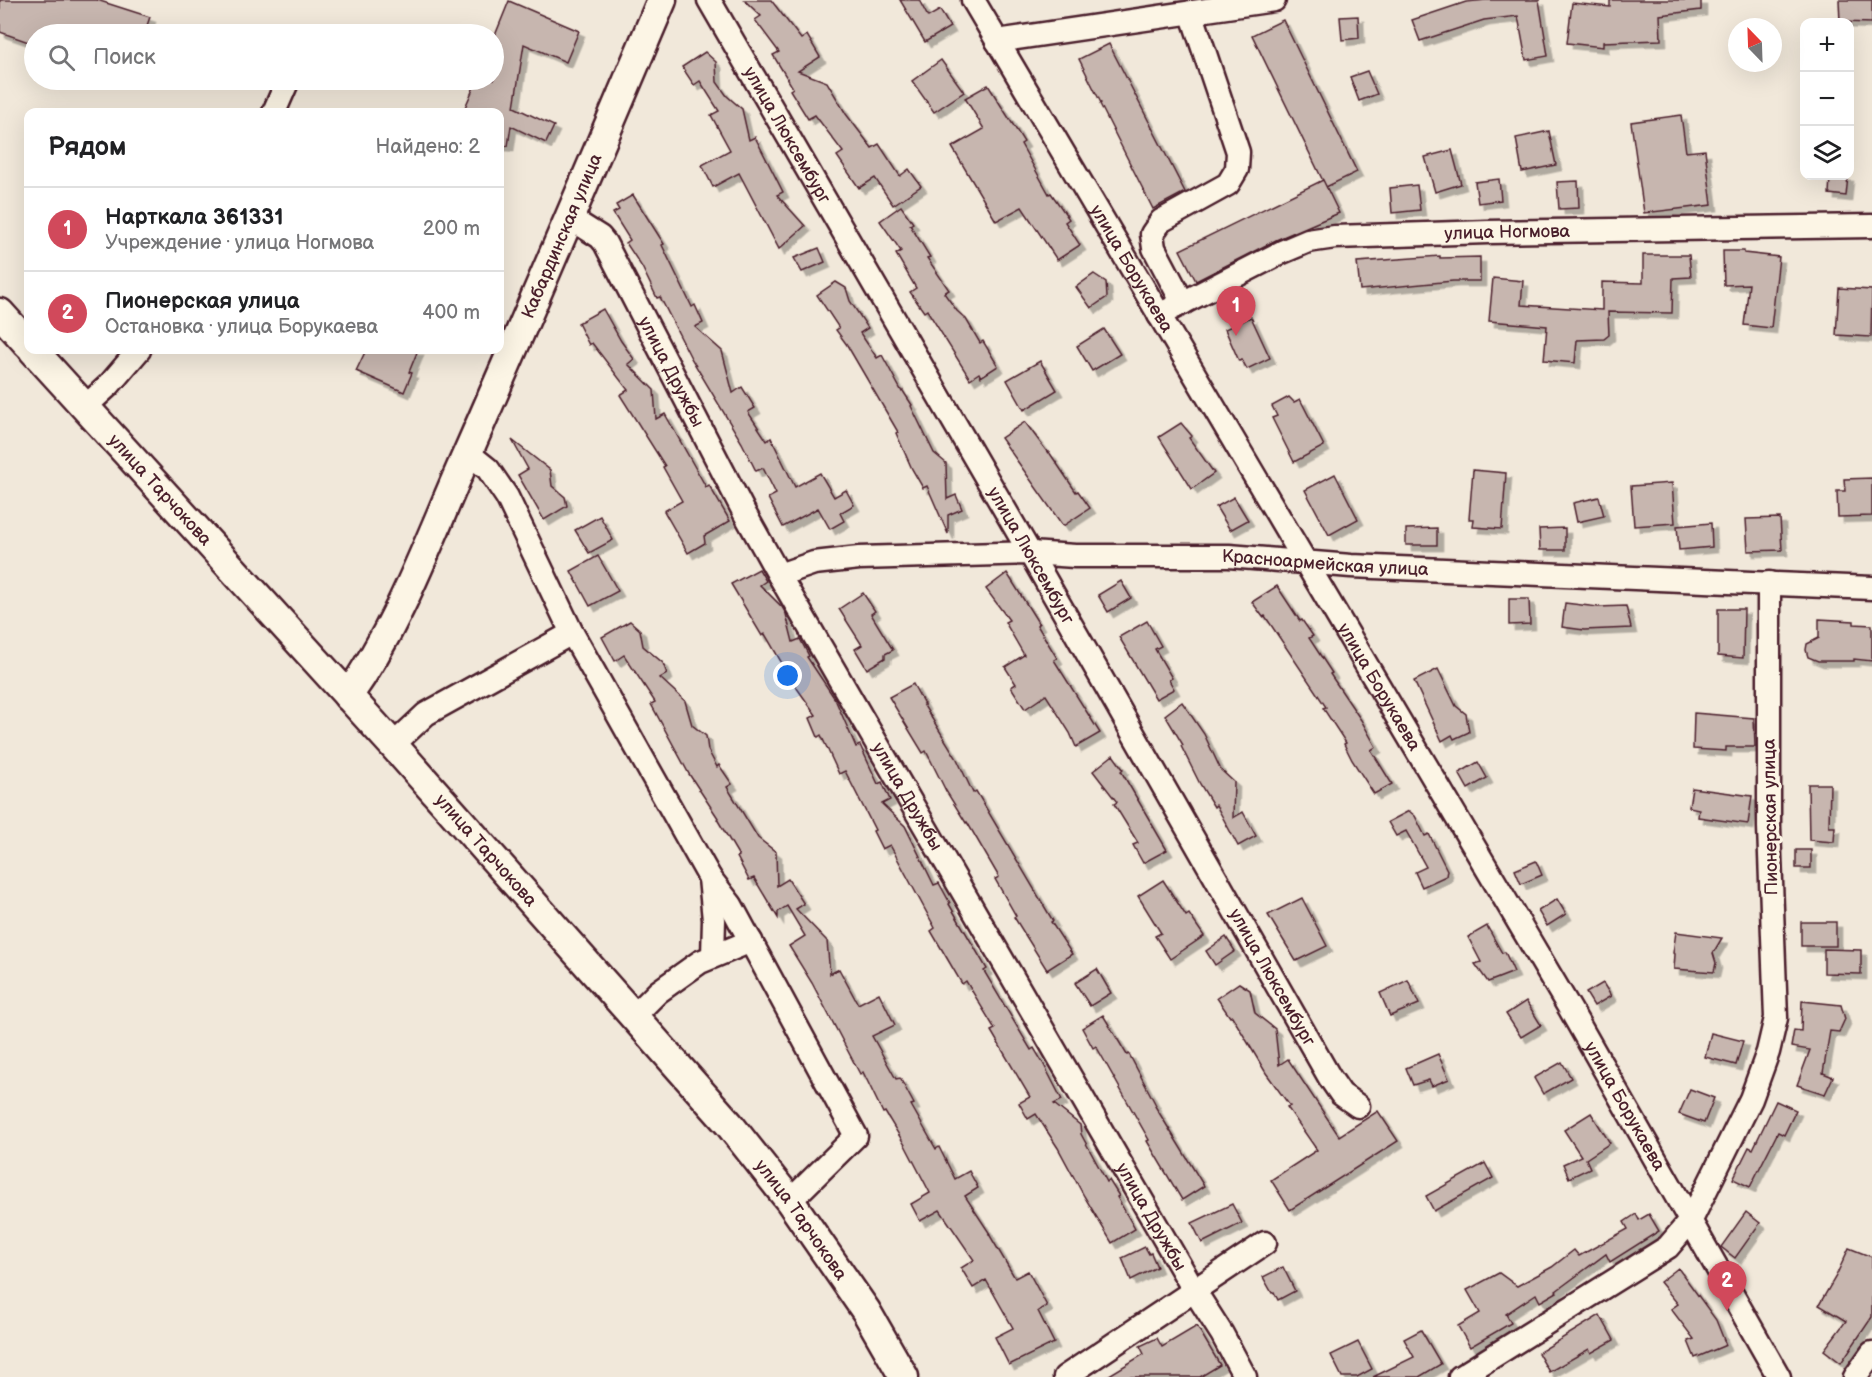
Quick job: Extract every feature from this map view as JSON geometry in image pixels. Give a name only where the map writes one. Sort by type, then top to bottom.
[{"type":"main road","name":"Кабардинская улица","points":[[348,696],[383,644],[570,218],[662,0]]},
{"type":"main road","points":[[0,313],[24,340]]},
{"type":"main road","name":"улица Тарчокова","points":[[37,354],[393,745],[729,1124],[790,1201],[866,1311],[904,1377]]},
{"type":"street","name":"улица Люксембург","points":[[709,0],[1030,553],[1330,1078],[1341,1094],[1358,1106]]},
{"type":"street","name":"улица Борукаева","points":[[973,0],[1570,1009],[1779,1377]]},
{"type":"street","points":[[997,41],[1147,19],[1184,6],[1274,0]]},
{"type":"street","points":[[1183,303],[1154,248],[1152,234],[1161,221],[1228,184],[1237,169],[1238,152],[1184,6]]},
{"type":"street","points":[[276,108],[284,90]]},
{"type":"street","name":"улица Дружбы","points":[[570,218],[600,237],[605,243],[779,575],[1245,1377]]},
{"type":"street","name":"улица Ногмова","points":[[1159,315],[1308,241],[1335,237],[1488,232],[1872,226]]},
{"type":"street","points":[[85,407],[109,386],[136,354]]},
{"type":"street","points":[[468,453],[488,469],[507,497],[572,633],[710,878],[731,905],[856,1136],[790,1201]]},
{"type":"street","name":"Красноармейская улица","points":[[779,575],[814,563],[859,558],[1030,553],[1075,556],[1229,556],[1351,566],[1872,588]]},
{"type":"street","name":"Пионерская улица","points":[[1460,1377],[1668,1247],[1691,1220],[1751,1099],[1768,1052],[1776,1018],[1769,827],[1769,583]]},
{"type":"street","points":[[393,745],[426,714],[572,633]]},
{"type":"street","points":[[710,878],[714,920],[713,956]]},
{"type":"street","points":[[633,1017],[658,992],[700,962],[751,941]]},
{"type":"street","points":[[1065,1377],[1265,1243]]},
{"type":"street","points":[[1855,1377],[1872,1353]]},
{"type":"building","points":[[0,0],[97,0],[150,17],[148,24],[24,24],[24,40],[0,32]]},
{"type":"building","points":[[744,0],[771,0],[801,39],[807,35],[820,57],[798,71],[827,82],[846,114],[872,148],[879,144],[900,176],[909,169],[921,186],[893,205],[875,178],[859,188],[837,156],[843,152],[815,115],[808,119],[790,90],[793,88],[773,55],[779,52],[755,20],[761,16]]},
{"type":"building","points":[[900,0],[919,0],[928,17],[940,10],[950,27],[925,42]]},
{"type":"building","points":[[1539,0],[1548,56],[1526,60],[1518,16],[1484,20],[1420,41],[1412,20],[1466,2]]},
{"type":"building","points":[[1610,0],[1701,0],[1701,10],[1660,15],[1661,40],[1603,42],[1603,47],[1567,43],[1572,3],[1610,7]]},
{"type":"building","points":[[1839,0],[1872,0],[1872,23],[1854,22],[1854,18],[1840,18]]},
{"type":"building","points":[[509,1],[579,31],[566,62],[524,44],[514,107],[554,126],[546,143],[511,126],[508,146],[504,146],[504,108],[465,108],[473,90],[504,90],[504,24],[500,24]]},
{"type":"building","points":[[1358,16],[1359,38],[1342,40],[1340,17]]},
{"type":"building","points":[[1283,20],[1357,172],[1326,187],[1252,35]]},
{"type":"building","points":[[1109,44],[1185,192],[1153,209],[1079,59]]},
{"type":"building","points":[[705,52],[716,62],[717,82],[727,96],[742,109],[749,140],[755,137],[783,192],[777,195],[805,226],[779,249],[739,173],[713,187],[702,165],[730,150],[711,115],[719,111],[700,81],[694,85],[682,67]]},
{"type":"building","points":[[941,60],[964,92],[934,112],[912,81]]},
{"type":"building","points":[[1367,71],[1377,94],[1359,101],[1350,77]]},
{"type":"building","points":[[988,85],[1024,142],[1021,144],[1049,194],[1051,193],[1069,219],[1065,222],[1080,245],[1057,260],[1022,207],[996,221],[952,147],[984,129],[965,98]]},
{"type":"building","points":[[1681,115],[1686,152],[1705,150],[1712,205],[1644,213],[1631,122]]},
{"type":"building","points":[[1549,131],[1556,165],[1522,172],[1516,138]]},
{"type":"building","points":[[1452,150],[1461,184],[1435,192],[1425,157]]},
{"type":"building","points":[[1499,179],[1501,200],[1478,203],[1475,182]]},
{"type":"building","points":[[1323,180],[1339,213],[1276,240],[1196,281],[1180,250]]},
{"type":"building","points":[[1830,180],[1848,180],[1846,196],[1829,194]]},
{"type":"building","points":[[1578,181],[1579,208],[1559,209],[1557,182]]},
{"type":"building","points":[[1417,185],[1420,210],[1392,213],[1390,188]]},
{"type":"building","points":[[633,195],[664,244],[662,245],[692,307],[695,305],[703,323],[695,327],[722,351],[733,393],[742,387],[755,408],[748,412],[767,441],[771,438],[795,487],[820,473],[834,497],[846,490],[854,505],[840,513],[844,521],[830,529],[818,508],[783,527],[768,498],[776,494],[763,468],[756,471],[742,443],[691,358],[660,297],[657,298],[642,267],[626,243],[630,240],[613,213],[619,210],[616,205]]},
{"type":"building","points":[[901,206],[913,223],[910,225],[930,257],[927,258],[949,290],[944,293],[966,319],[980,343],[983,341],[998,366],[981,377],[979,373],[970,379],[927,310],[924,312],[910,292],[916,288],[896,254],[901,251],[880,221]]},
{"type":"building","points":[[819,248],[825,262],[802,272],[794,258]]},
{"type":"building","points":[[1723,251],[1744,251],[1744,253],[1779,257],[1771,328],[1744,325],[1749,284],[1724,285]]},
{"type":"building","points":[[1643,255],[1689,255],[1691,277],[1673,278],[1672,313],[1608,312],[1609,335],[1604,339],[1577,340],[1575,363],[1544,360],[1547,326],[1489,321],[1493,278],[1523,281],[1521,305],[1602,310],[1602,282],[1643,283]]},
{"type":"building","points":[[1440,256],[1440,258],[1480,257],[1480,281],[1453,281],[1360,290],[1357,262]]},
{"type":"building","points":[[1094,274],[1106,282],[1107,297],[1091,308],[1076,287]]},
{"type":"building","points":[[836,282],[846,288],[850,301],[868,328],[860,333],[877,358],[882,355],[902,392],[912,405],[934,453],[946,463],[947,499],[956,495],[962,509],[948,515],[948,534],[927,486],[923,488],[912,469],[896,433],[898,432],[836,330],[839,328],[817,295]]},
{"type":"building","points":[[1839,288],[1872,290],[1871,337],[1836,335]]},
{"type":"building","points":[[603,309],[634,359],[628,364],[654,390],[656,419],[665,414],[706,487],[709,485],[730,521],[704,536],[705,543],[688,553],[664,511],[682,501],[663,467],[665,466],[620,395],[628,390],[592,343],[589,345],[578,323]]},
{"type":"building","points":[[1251,317],[1270,358],[1247,369],[1242,360],[1239,361],[1225,329]]},
{"type":"building","points":[[1104,329],[1120,354],[1092,371],[1077,346]]},
{"type":"building","points":[[364,354],[416,354],[404,392],[356,371]]},
{"type":"building","points":[[1040,361],[1057,390],[1024,410],[1007,380]]},
{"type":"building","points":[[1289,397],[1294,402],[1300,399],[1324,446],[1294,462],[1272,418],[1277,416],[1272,406]]},
{"type":"building","points":[[1025,422],[1090,508],[1063,526],[1001,438]]},
{"type":"building","points":[[1181,423],[1192,436],[1189,438],[1214,473],[1192,489],[1159,437]]},
{"type":"building","points":[[512,440],[550,470],[552,486],[565,497],[567,506],[544,520],[518,475],[528,469]]},
{"type":"building","points":[[1473,470],[1506,473],[1502,529],[1473,527],[1474,519],[1469,519]]},
{"type":"building","points":[[1335,474],[1358,519],[1329,535],[1305,490]]},
{"type":"building","points":[[1872,478],[1872,516],[1838,517],[1837,491],[1845,491],[1844,479]]},
{"type":"building","points":[[1672,483],[1675,523],[1634,526],[1631,486]]},
{"type":"building","points":[[1234,497],[1248,520],[1230,530],[1216,507]]},
{"type":"building","points":[[1599,497],[1604,516],[1577,522],[1573,503]]},
{"type":"building","points":[[600,516],[613,540],[589,553],[575,530]]},
{"type":"building","points":[[1780,518],[1782,550],[1748,551],[1746,519]]},
{"type":"building","points":[[1711,523],[1712,547],[1679,550],[1677,526]]},
{"type":"building","points":[[1437,528],[1437,545],[1406,545],[1406,529]]},
{"type":"building","points":[[1565,528],[1565,550],[1540,550],[1539,529]]},
{"type":"building","points":[[598,556],[618,591],[590,606],[571,571]]},
{"type":"building","points":[[759,569],[766,581],[760,585],[782,607],[793,642],[800,639],[809,656],[807,657],[835,699],[856,747],[860,745],[878,784],[882,782],[890,800],[882,804],[905,826],[934,885],[939,883],[987,969],[984,971],[1031,1050],[1034,1048],[1043,1063],[1062,1100],[1054,1104],[1080,1125],[1081,1134],[1107,1182],[1109,1180],[1119,1196],[1117,1197],[1135,1229],[1112,1243],[1036,1114],[1028,1119],[1019,1103],[1030,1097],[991,1031],[995,1029],[966,981],[962,984],[931,931],[935,928],[890,845],[882,849],[873,831],[875,830],[845,771],[839,774],[821,735],[818,737],[810,718],[816,715],[794,684],[765,634],[762,636],[731,584]]},
{"type":"building","points":[[1007,573],[1039,624],[1037,625],[1057,658],[1054,660],[1100,733],[1076,747],[1046,695],[1025,709],[1011,687],[1016,684],[1005,667],[1024,655],[1005,622],[1009,620],[986,589]]},
{"type":"building","points":[[1121,581],[1131,598],[1108,612],[1098,595]]},
{"type":"building","points":[[1277,586],[1313,636],[1309,638],[1376,747],[1371,750],[1392,784],[1374,794],[1352,760],[1344,744],[1346,743],[1323,708],[1326,707],[1265,616],[1263,617],[1252,602]]},
{"type":"building","points":[[863,593],[875,611],[871,614],[893,650],[867,669],[855,649],[862,645],[839,609]]},
{"type":"building","points":[[1509,599],[1529,599],[1530,624],[1509,625]]},
{"type":"building","points":[[1565,603],[1598,607],[1626,606],[1631,628],[1584,630],[1562,627]]},
{"type":"building","points":[[1718,609],[1744,609],[1743,658],[1718,656]]},
{"type":"building","points":[[1819,619],[1854,621],[1854,624],[1872,625],[1872,661],[1854,659],[1854,661],[1818,661],[1808,657],[1807,644],[1819,638]]},
{"type":"building","points":[[630,621],[640,630],[643,646],[663,663],[667,674],[660,678],[685,701],[692,725],[706,736],[708,750],[717,767],[719,765],[732,784],[727,787],[758,838],[776,852],[777,886],[788,879],[804,904],[796,909],[827,941],[830,974],[839,969],[858,1004],[879,993],[895,1025],[872,1036],[896,1079],[900,1078],[914,1104],[911,1105],[936,1149],[939,1147],[955,1179],[969,1171],[978,1188],[965,1196],[1015,1278],[1028,1271],[1047,1306],[1038,1311],[1054,1343],[1009,1365],[995,1337],[1013,1328],[986,1280],[973,1288],[961,1268],[974,1260],[940,1210],[920,1221],[911,1204],[930,1193],[905,1145],[885,1112],[883,1113],[863,1072],[860,1074],[812,983],[789,946],[805,936],[787,906],[778,912],[778,918],[754,878],[749,880],[718,818],[689,774],[651,704],[655,702],[624,655],[615,661],[602,637]]},
{"type":"building","points":[[1147,621],[1161,646],[1155,649],[1172,678],[1169,680],[1174,689],[1156,699],[1119,637]]},
{"type":"building","points":[[1438,669],[1456,706],[1466,714],[1469,732],[1454,739],[1452,735],[1442,741],[1414,681]]},
{"type":"building","points":[[913,684],[957,759],[973,793],[976,791],[1053,921],[1051,922],[1072,954],[1047,970],[1014,917],[1016,916],[995,879],[999,877],[946,791],[926,751],[923,753],[889,697]]},
{"type":"building","points":[[1182,702],[1204,734],[1221,770],[1234,782],[1233,818],[1243,812],[1256,836],[1238,846],[1216,805],[1214,807],[1200,784],[1181,746],[1183,745],[1165,715]]},
{"type":"building","points":[[1694,713],[1754,718],[1755,747],[1726,747],[1726,751],[1693,749]]},
{"type":"building","points":[[1113,755],[1167,850],[1143,863],[1133,845],[1138,843],[1114,804],[1117,802],[1093,771]]},
{"type":"building","points":[[1478,762],[1487,778],[1468,789],[1459,773]]},
{"type":"building","points":[[1808,784],[1830,784],[1829,827],[1835,827],[1834,842],[1809,840]]},
{"type":"building","points":[[1692,788],[1752,796],[1748,824],[1698,817],[1699,809],[1689,807]]},
{"type":"building","points":[[1409,811],[1415,816],[1425,836],[1429,834],[1447,870],[1446,876],[1422,887],[1415,872],[1426,867],[1406,831],[1396,836],[1388,822]]},
{"type":"building","points":[[1796,850],[1811,850],[1811,868],[1796,868]]},
{"type":"building","points":[[1536,861],[1542,875],[1521,884],[1515,870]]},
{"type":"building","points":[[1163,880],[1186,916],[1189,914],[1204,936],[1170,959],[1155,936],[1161,933],[1138,896]]},
{"type":"building","points":[[1302,898],[1327,946],[1296,961],[1268,915]]},
{"type":"building","points":[[1557,899],[1566,914],[1547,926],[1538,911]]},
{"type":"building","points":[[1801,922],[1836,922],[1836,946],[1801,946]]},
{"type":"building","points":[[1487,926],[1502,953],[1505,952],[1514,972],[1488,982],[1475,964],[1481,962],[1468,937]]},
{"type":"building","points":[[1676,932],[1722,938],[1713,953],[1716,963],[1714,972],[1674,969],[1675,954],[1673,953]]},
{"type":"building","points":[[1226,937],[1235,951],[1215,965],[1206,951]]},
{"type":"building","points":[[1824,949],[1861,950],[1861,974],[1824,973]]},
{"type":"building","points":[[1097,969],[1111,993],[1090,1006],[1075,983]]},
{"type":"building","points":[[1408,980],[1419,1004],[1390,1016],[1380,993]]},
{"type":"building","points":[[1239,983],[1250,990],[1255,1013],[1275,1029],[1279,1065],[1288,1059],[1339,1136],[1378,1111],[1398,1141],[1290,1210],[1271,1180],[1317,1150],[1287,1107],[1290,1106],[1266,1073],[1232,1016],[1230,1017],[1217,998]]},
{"type":"building","points":[[1603,983],[1611,996],[1594,1006],[1586,993]]},
{"type":"building","points":[[1526,1001],[1541,1025],[1521,1037],[1506,1014]]},
{"type":"building","points":[[1802,1001],[1841,1005],[1845,1019],[1839,1032],[1830,1031],[1823,1073],[1833,1077],[1825,1094],[1797,1085],[1810,1050],[1791,1047],[1794,1030],[1801,1031]]},
{"type":"building","points":[[1103,1015],[1127,1055],[1129,1054],[1155,1106],[1204,1186],[1182,1200],[1096,1046],[1093,1048],[1082,1028]]},
{"type":"building","points":[[1711,1033],[1743,1041],[1736,1065],[1705,1057]]},
{"type":"building","points":[[1438,1054],[1449,1079],[1432,1086],[1429,1080],[1413,1085],[1406,1068]]},
{"type":"building","points":[[1562,1062],[1571,1078],[1543,1094],[1534,1078]]},
{"type":"building","points":[[1690,1089],[1714,1098],[1704,1123],[1679,1114]]},
{"type":"building","points":[[1776,1101],[1796,1110],[1784,1135],[1778,1132],[1750,1187],[1733,1179],[1749,1147],[1753,1149]]},
{"type":"building","points":[[1591,1113],[1610,1143],[1586,1159],[1590,1168],[1569,1178],[1563,1164],[1581,1156],[1564,1130]]},
{"type":"building","points":[[1485,1163],[1493,1178],[1434,1211],[1426,1196]]},
{"type":"building","points":[[1232,1204],[1242,1223],[1202,1243],[1192,1223]]},
{"type":"building","points":[[1746,1212],[1760,1223],[1735,1258],[1721,1247]]},
{"type":"building","points":[[1636,1214],[1639,1220],[1649,1214],[1659,1231],[1610,1262],[1606,1254],[1557,1292],[1540,1302],[1536,1294],[1506,1314],[1511,1323],[1470,1347],[1458,1326],[1480,1313],[1467,1290],[1499,1273],[1517,1286],[1552,1267],[1574,1250],[1579,1256],[1628,1229],[1624,1222]]},
{"type":"building","points":[[1145,1247],[1149,1254],[1151,1253],[1157,1267],[1131,1280],[1122,1258]]},
{"type":"building","points":[[1849,1248],[1872,1257],[1872,1317],[1841,1363],[1824,1350],[1846,1321],[1819,1305]]},
{"type":"building","points":[[1283,1267],[1295,1291],[1278,1300],[1263,1277]]},
{"type":"building","points":[[1678,1268],[1716,1320],[1726,1345],[1695,1358],[1688,1341],[1694,1339],[1671,1309],[1678,1304],[1660,1282]]},
{"type":"building","points":[[1600,1315],[1614,1340],[1591,1353],[1589,1349],[1549,1372],[1538,1353]]},
{"type":"building","points":[[1197,1326],[1220,1365],[1200,1377],[1106,1377],[1144,1354],[1140,1346],[1157,1338],[1162,1347]]},
{"type":"building","points":[[1421,1330],[1441,1364],[1419,1377],[1373,1377],[1414,1357],[1404,1339]]},
{"type":"building","points":[[1358,1342],[1372,1369],[1357,1377],[1342,1377],[1331,1355]]},
{"type":"place","name":"Нарткала 361331","points":[[1236,336]]},
{"type":"place","name":"Пионерская улица","points":[[1727,1311]]}]
